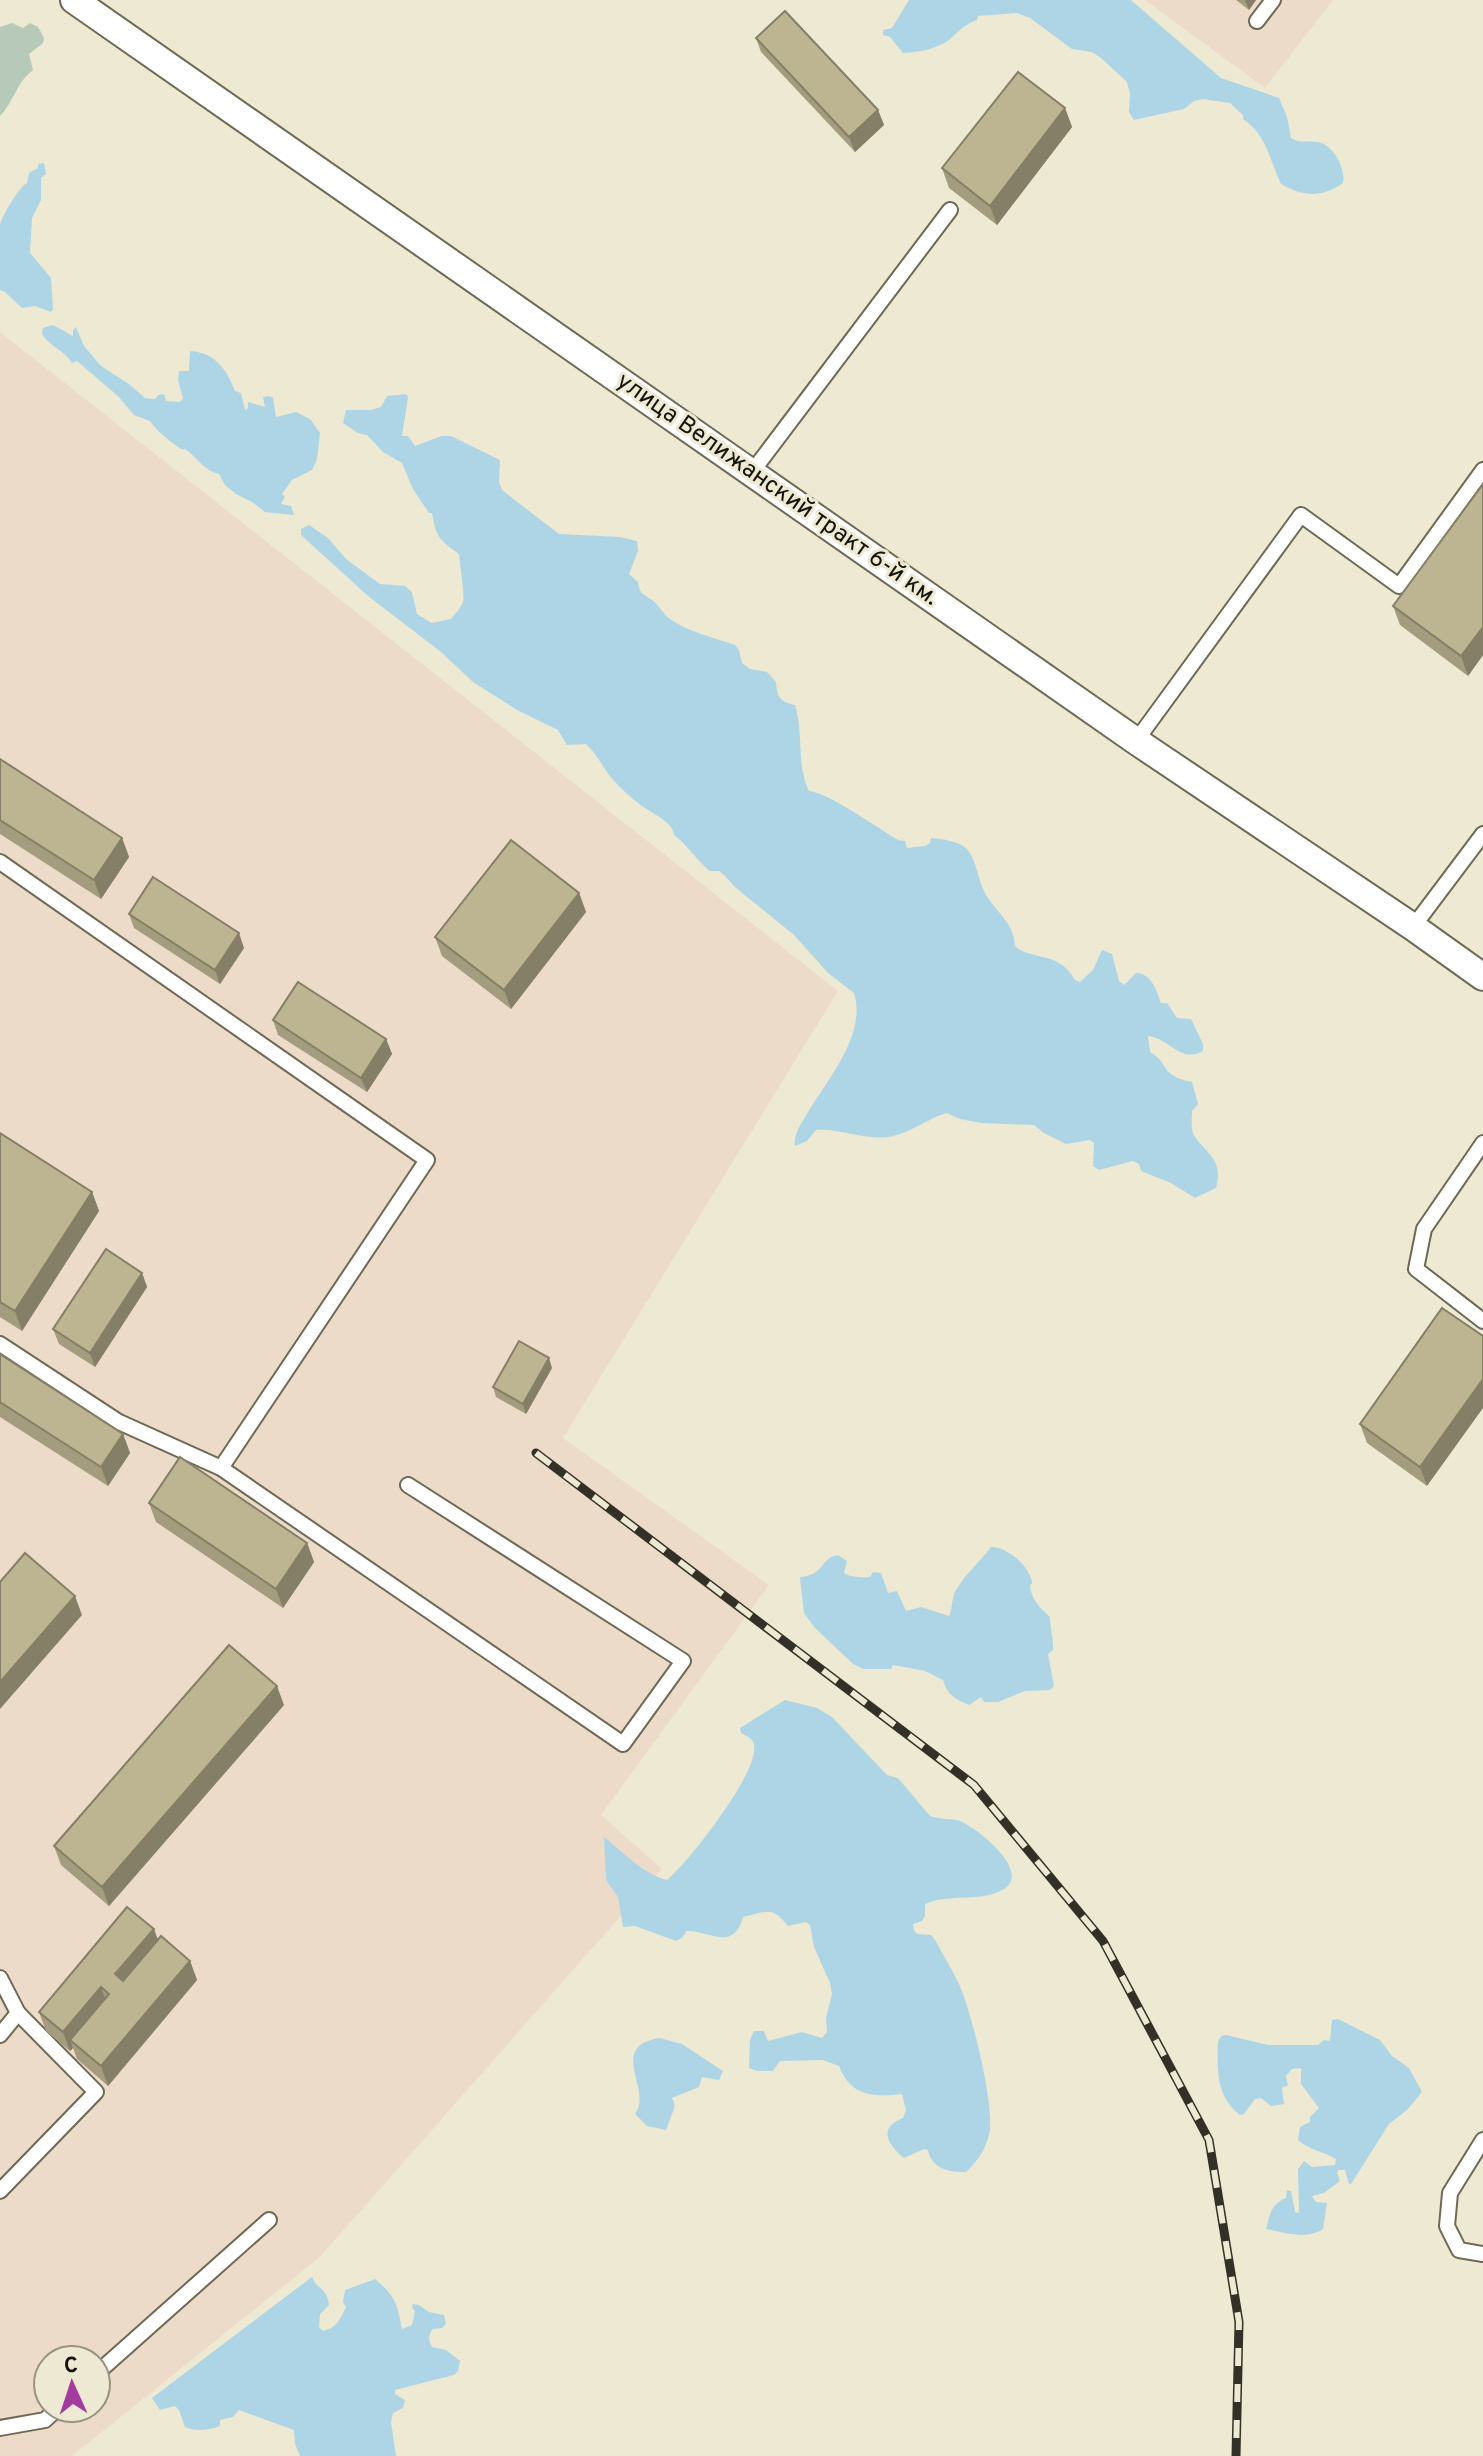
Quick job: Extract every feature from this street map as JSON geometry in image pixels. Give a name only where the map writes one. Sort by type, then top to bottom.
[{"type":"street","name":"улица Велижанский тракт 6-й км.","points":[[74,0],[1136,741],[1483,977]]},
{"type":"lane","points":[[1257,21],[1273,0]]},
{"type":"lane","points":[[752,472],[950,210]]},
{"type":"lane","points":[[1136,741],[1301,515],[1399,586],[1483,470]]},
{"type":"lane","points":[[1413,927],[1483,834]]},
{"type":"lane","points":[[0,862],[427,1160],[221,1468]]},
{"type":"lane","points":[[1483,1143],[1424,1229],[1416,1269],[1483,1321]]},
{"type":"lane","points":[[0,1344],[119,1422],[221,1468],[623,1744],[683,1661],[408,1485]]},
{"type":"lane","points":[[0,1978],[18,2013],[96,2092],[0,2191]]},
{"type":"lane","points":[[0,2035],[18,2013]]},
{"type":"lane","points":[[1483,2140],[1450,2193],[1447,2226],[1459,2250],[1483,2254]]},
{"type":"lane","points":[[112,2360],[269,2220]]},
{"type":"lane","points":[[0,2428],[32,2422]]},
{"type":"shaded area","points":[[1145,0],[1333,0],[1265,88]]},
{"type":"shaded area","points":[[0,332],[838,991],[563,1438],[769,1585],[601,1815],[662,1869],[320,2257],[112,2424],[112,2344],[32,2344],[32,2424],[112,2424],[72,2456],[0,2456]]},
{"type":"green space","points":[[12,23],[23,28],[30,23],[38,27],[44,38],[43,43],[29,54],[33,70],[0,116],[0,27]]},
{"type":"water","points":[[909,0],[1131,0],[1221,78],[1279,98],[1291,138],[1328,147],[1340,164],[1343,183],[1312,194],[1281,184],[1257,132],[1230,103],[1203,99],[1194,101],[1184,109],[1134,120],[1129,112],[1127,82],[1101,58],[1092,52],[1072,49],[1030,18],[1017,13],[978,16],[977,20],[943,43],[927,50],[903,53],[890,37],[883,35],[883,30],[892,28]]},
{"type":"water","points":[[44,163],[46,174],[41,178],[41,200],[32,218],[30,253],[51,278],[51,312],[35,306],[22,308],[0,290],[1,221],[15,196],[27,183],[29,173],[38,168],[38,164]]},
{"type":"water","points":[[53,325],[73,336],[76,327],[84,346],[101,366],[145,398],[155,399],[164,394],[166,401],[180,402],[183,398],[179,371],[189,371],[190,351],[199,352],[219,364],[235,391],[241,393],[245,410],[248,402],[265,407],[263,397],[269,396],[273,398],[276,417],[296,412],[310,419],[320,433],[317,459],[312,470],[292,480],[282,494],[285,497],[281,504],[291,506],[294,515],[265,512],[236,494],[225,485],[219,474],[210,471],[187,450],[170,441],[150,421],[134,415],[119,397],[77,361],[72,363],[45,338],[43,328]]},
{"type":"water","points":[[406,394],[402,436],[408,436],[415,446],[442,436],[451,436],[498,459],[502,490],[559,534],[620,537],[637,541],[638,551],[629,574],[638,582],[642,593],[677,624],[735,645],[742,663],[750,669],[767,672],[776,682],[780,698],[795,705],[803,771],[809,791],[829,798],[898,840],[905,841],[907,848],[925,846],[931,838],[964,846],[973,858],[984,891],[1011,930],[1015,946],[1061,964],[1080,982],[1093,970],[1102,950],[1112,954],[1119,981],[1124,985],[1136,973],[1146,976],[1161,1003],[1167,1003],[1177,1018],[1191,1019],[1203,1044],[1203,1051],[1188,1054],[1148,1036],[1150,1052],[1169,1073],[1192,1082],[1198,1104],[1192,1111],[1192,1131],[1216,1164],[1216,1188],[1195,1198],[1171,1183],[1141,1171],[1139,1164],[1133,1161],[1099,1170],[1093,1166],[1094,1143],[1090,1140],[1066,1144],[1034,1125],[981,1123],[947,1113],[900,1134],[883,1137],[816,1130],[807,1141],[795,1146],[798,1129],[835,1071],[850,1040],[857,1009],[854,993],[828,973],[794,935],[723,874],[705,867],[674,835],[666,822],[617,784],[586,744],[567,745],[558,730],[517,710],[473,682],[441,652],[368,596],[301,535],[301,529],[309,525],[328,538],[346,559],[380,584],[405,586],[412,592],[417,614],[432,623],[451,619],[459,609],[463,602],[463,587],[459,554],[440,538],[432,513],[413,489],[402,463],[383,452],[367,435],[343,423],[346,410],[371,410],[381,407],[387,396]]},
{"type":"water","points":[[991,1547],[1009,1553],[1025,1567],[1032,1581],[1030,1587],[1034,1598],[1050,1617],[1053,1650],[1048,1654],[1054,1686],[1050,1690],[1025,1691],[998,1702],[984,1702],[981,1697],[969,1705],[952,1696],[943,1680],[925,1671],[893,1665],[891,1669],[863,1669],[853,1664],[815,1628],[804,1613],[800,1577],[814,1573],[828,1559],[838,1555],[847,1561],[846,1574],[870,1577],[873,1572],[881,1573],[888,1593],[897,1591],[906,1611],[921,1607],[949,1616],[956,1590]]},
{"type":"water","points":[[785,1700],[817,1708],[832,1717],[887,1775],[898,1778],[930,1816],[960,1821],[989,1841],[1007,1861],[1011,1881],[1004,1889],[985,1896],[944,1899],[925,1904],[922,1921],[913,1924],[917,1934],[931,1935],[935,1940],[956,1978],[970,2015],[981,2060],[989,2104],[989,2135],[980,2155],[966,2172],[942,2168],[933,2161],[928,2150],[904,2158],[893,2148],[888,2132],[895,2122],[903,2118],[906,2110],[902,2094],[864,2093],[850,2084],[839,2066],[823,2060],[780,2061],[773,2071],[749,2068],[750,2040],[754,2031],[764,2031],[768,2041],[802,2032],[822,2038],[827,2032],[826,2018],[832,1994],[830,1983],[814,1947],[810,1925],[806,1922],[788,1926],[777,1915],[763,1912],[743,1917],[739,1928],[727,1937],[686,1931],[676,1941],[635,1926],[623,1927],[618,1897],[606,1880],[604,1837],[642,1868],[667,1880],[721,1816],[746,1775],[754,1745],[741,1733],[740,1728]]},
{"type":"water","points":[[1338,2019],[1380,2040],[1392,2056],[1409,2068],[1422,2092],[1407,2110],[1389,2124],[1351,2184],[1345,2170],[1339,2170],[1340,2181],[1324,2193],[1312,2196],[1316,2202],[1327,2203],[1323,2229],[1303,2235],[1266,2229],[1272,2210],[1286,2198],[1287,2190],[1291,2191],[1295,2212],[1299,2213],[1298,2169],[1304,2161],[1312,2167],[1335,2165],[1336,2159],[1298,2140],[1300,2127],[1310,2122],[1310,2117],[1319,2108],[1301,2084],[1301,2068],[1292,2069],[1286,2076],[1288,2085],[1282,2088],[1284,2104],[1271,2106],[1261,2098],[1255,2099],[1240,2115],[1222,2091],[1218,2073],[1218,2042],[1221,2036],[1226,2035],[1268,2045],[1318,2045],[1324,2040],[1330,2041],[1332,2020]]},
{"type":"water","points":[[660,2038],[682,2044],[723,2071],[719,2080],[702,2077],[699,2087],[672,2098],[675,2106],[666,2130],[647,2126],[635,2114],[639,2094],[633,2059],[636,2050],[644,2043]]},
{"type":"water","points":[[312,2277],[328,2299],[329,2305],[320,2314],[319,2327],[323,2331],[335,2325],[342,2315],[346,2307],[343,2302],[345,2290],[375,2279],[394,2301],[402,2329],[412,2325],[413,2304],[444,2315],[446,2324],[433,2329],[429,2335],[430,2342],[432,2347],[446,2350],[460,2361],[458,2371],[454,2375],[395,2390],[395,2394],[405,2400],[403,2408],[393,2413],[391,2422],[396,2456],[300,2456],[294,2430],[239,2410],[233,2417],[220,2420],[220,2426],[198,2430],[185,2427],[175,2406],[160,2410],[152,2398]]},
{"type":"building","points":[[785,11],[878,110],[849,137],[756,38]]},
{"type":"building","points":[[1018,72],[1065,108],[990,206],[942,168]]},
{"type":"building","points":[[1483,484],[1483,627],[1461,656],[1393,606]]},
{"type":"building","points":[[0,759],[122,838],[94,880],[0,820]]},
{"type":"building","points":[[511,840],[579,893],[504,990],[435,937]]},
{"type":"building","points":[[153,877],[239,933],[215,970],[129,914]]},
{"type":"building","points":[[298,982],[386,1039],[361,1078],[273,1020]]},
{"type":"building","points":[[0,1133],[92,1192],[15,1311],[0,1302]]},
{"type":"building","points":[[106,1249],[142,1273],[90,1353],[53,1329]]},
{"type":"building","points":[[1442,1308],[1483,1336],[1483,1379],[1420,1467],[1360,1424]]},
{"type":"building","points":[[519,1341],[549,1358],[523,1404],[493,1387]]},
{"type":"building","points":[[0,1354],[123,1434],[101,1467],[0,1402]]},
{"type":"building","points":[[180,1457],[307,1543],[276,1589],[149,1503]]},
{"type":"building","points":[[25,1553],[75,1596],[0,1682],[0,1582]]},
{"type":"building","points":[[229,1645],[277,1686],[102,1887],[54,1846]]},
{"type":"building","points":[[127,1907],[154,1929],[115,1974],[123,1981],[161,1936],[190,1961],[101,2066],[70,2040],[109,1994],[101,1987],[63,2032],[39,2012]]},
{"type":"railway","points":[[536,1453],[974,1785],[1103,1941],[1209,2140],[1239,2322],[1236,2456]]}]
